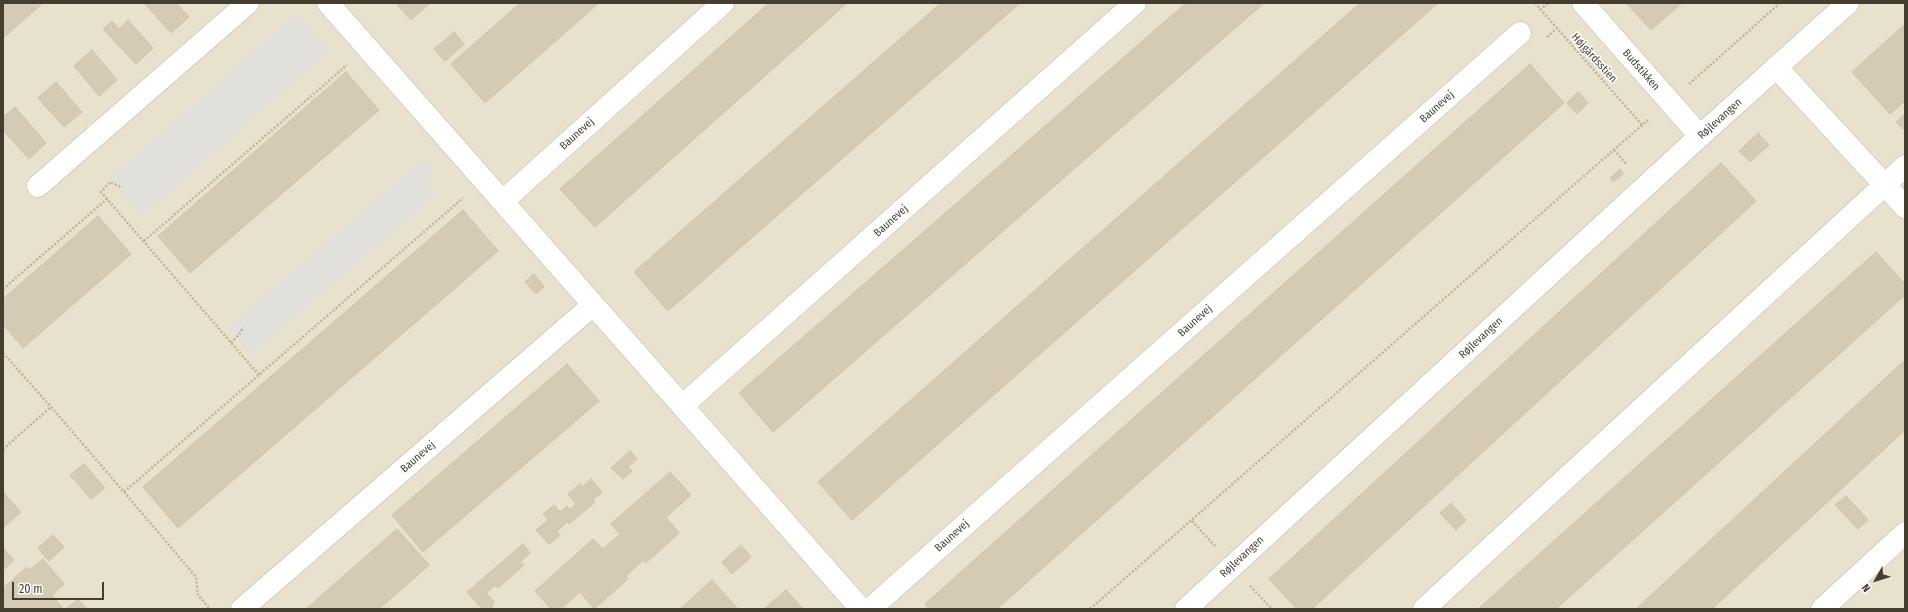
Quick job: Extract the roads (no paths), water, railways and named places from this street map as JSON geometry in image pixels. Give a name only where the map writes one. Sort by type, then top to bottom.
[{"type":"street","points":[[38,186],[248,3]]},
{"type":"street","points":[[328,3],[861,609]]},
{"type":"street","name":"Baunevej","points":[[503,201],[723,3]]},
{"type":"street","name":"Baunevej","points":[[682,406],[1135,3]]},
{"type":"street","name":"Budstikken","points":[[1583,3],[1700,136]]},
{"type":"street","name":"Røjlevangen","points":[[1186,609],[1700,136],[1848,3]]},
{"type":"street","name":"Baunevej","points":[[870,609],[1520,34]]},
{"type":"street","points":[[1776,67],[1905,207]]},
{"type":"street","points":[[1424,609],[1905,166]]},
{"type":"street","name":"Baunevej","points":[[242,609],[593,305]]},
{"type":"street","points":[[1822,609],[1905,533]]}]
